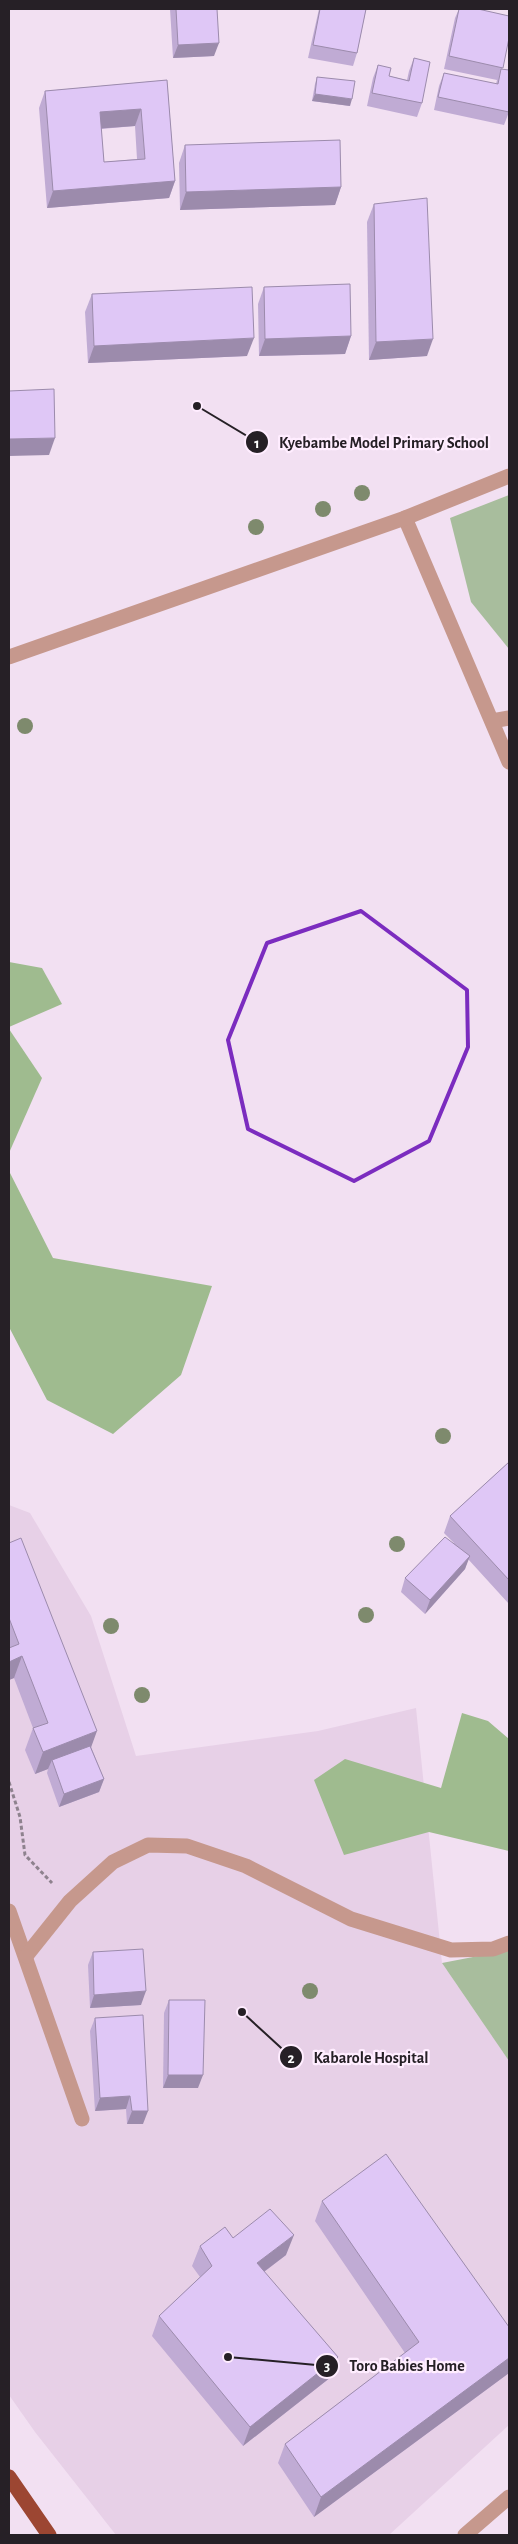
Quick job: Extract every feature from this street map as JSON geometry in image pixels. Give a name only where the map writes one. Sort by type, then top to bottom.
[{"type":"highway","points":[[9,2477],[49,2535]]},
{"type":"street","points":[[9,658],[406,518],[509,476]]},
{"type":"street","points":[[406,518],[509,762]]},
{"type":"street","points":[[492,721],[509,718]]},
{"type":"street","points":[[26,1956],[70,1901],[113,1862],[148,1845],[187,1846],[246,1866],[351,1919],[451,1950],[493,1949],[509,1943]]},
{"type":"street","points":[[9,1911],[82,2119]]},
{"type":"street","points":[[465,2535],[509,2497]]},
{"type":"path","points":[[9,1782],[20,1817],[25,1855],[70,1901]]},
{"type":"highlighted area","points":[[361,911],[467,990],[468,1047],[429,1141],[354,1181],[248,1129],[228,1040],[267,943]]},
{"type":"shaded area","points":[[9,1505],[30,1513],[91,1616],[136,1756],[318,1731],[416,1708],[442,1963],[509,2061],[509,2425],[389,2535],[116,2535],[35,2432],[9,2395]]},
{"type":"green space","points":[[509,495],[509,649],[471,602],[450,518]]},
{"type":"green space","points":[[9,962],[42,968],[62,1004],[9,1027]]},
{"type":"green space","points":[[9,1029],[42,1078],[9,1153]]},
{"type":"green space","points":[[9,1171],[53,1258],[212,1286],[181,1375],[113,1434],[47,1400],[9,1327]]},
{"type":"green space","points":[[462,1713],[488,1721],[509,1739],[509,1851],[429,1832],[344,1855],[314,1780],[345,1759],[441,1788]]},
{"type":"green space","points":[[509,1950],[509,2061],[442,1963]]},
{"type":"building","points":[[176,9],[217,9],[219,43],[178,45]]},
{"type":"building","points":[[320,9],[366,9],[357,53],[313,45]]},
{"type":"building","points":[[459,9],[478,9],[509,16],[509,38],[503,68],[449,56]]},
{"type":"building","points":[[414,58],[430,62],[422,103],[372,93],[378,65],[391,68],[389,76],[409,81]]},
{"type":"building","points":[[501,69],[509,70],[509,112],[438,97],[444,73],[498,84]]},
{"type":"building","points":[[317,77],[355,81],[352,99],[315,94]]},
{"type":"building","points":[[167,80],[175,181],[53,191],[45,91]],"holes":[[[141,109],[145,159],[104,162],[100,112]]]},
{"type":"building","points":[[340,140],[341,187],[186,192],[185,145]]},
{"type":"building","points":[[427,198],[433,339],[376,342],[374,204]]},
{"type":"building","points":[[350,284],[351,336],[265,339],[264,287]]},
{"type":"building","points":[[252,287],[254,338],[94,346],[92,294]]},
{"type":"building","points":[[54,389],[55,438],[9,439],[9,391]]},
{"type":"building","points":[[509,1462],[509,1580],[450,1516]]},
{"type":"building","points":[[445,1537],[470,1556],[430,1600],[405,1578]]},
{"type":"building","points":[[21,1538],[97,1731],[43,1752],[33,1728],[48,1723],[22,1656],[9,1662],[9,1648],[19,1644],[9,1618],[9,1543]]},
{"type":"building","points":[[90,1746],[104,1779],[64,1794],[52,1760]]},
{"type":"building","points":[[143,1949],[146,1991],[94,1995],[93,1952]]},
{"type":"building","points":[[169,2000],[205,2000],[203,2075],[168,2075]]},
{"type":"building","points":[[143,2015],[148,2111],[132,2111],[130,2096],[100,2098],[95,2018]]},
{"type":"building","points":[[386,2154],[509,2327],[509,2358],[321,2497],[285,2444],[419,2342],[322,2201]]},
{"type":"building","points":[[270,2209],[294,2235],[257,2263],[338,2357],[250,2427],[159,2316],[212,2266],[200,2246],[225,2227],[233,2238]]},
{"type":"place","name":"Kyebambe Model Primary School","points":[[197,406]]},
{"type":"place","name":"Kabarole Hospital","points":[[242,2012]]},
{"type":"place","name":"Toro Babies Home","points":[[228,2357]]}]
